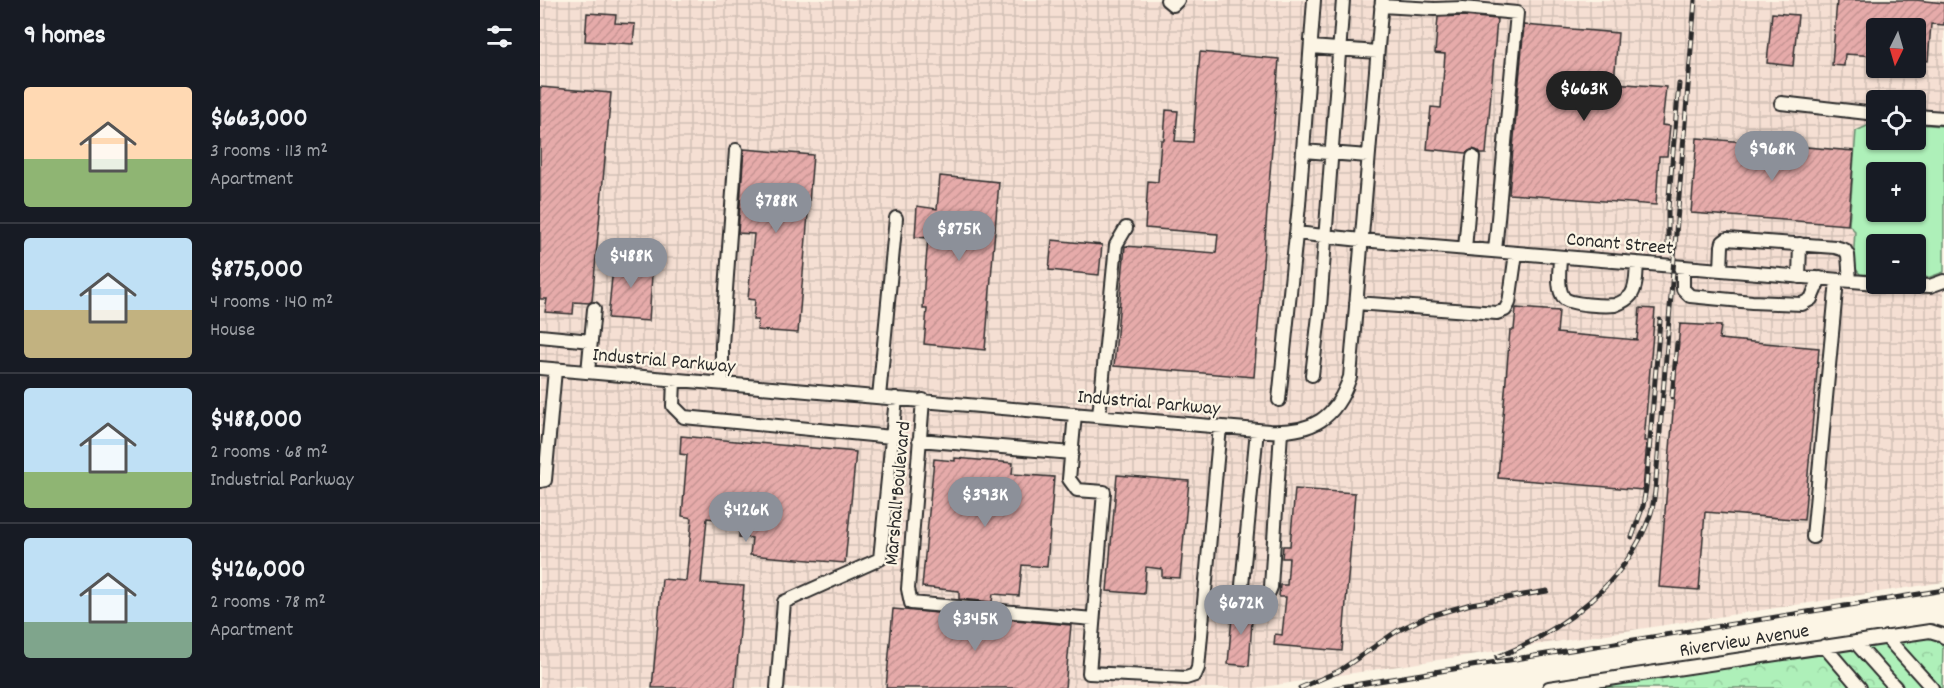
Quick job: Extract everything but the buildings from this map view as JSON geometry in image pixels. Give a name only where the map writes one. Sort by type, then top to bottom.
[{"type":"street","points":[[1167,0],[1173,5],[1178,0]]},
{"type":"street","points":[[1279,400],[1296,233],[1314,0]]},
{"type":"street","points":[[1312,375],[1320,307],[1344,0]]},
{"type":"street","points":[[1381,3],[1434,9],[1463,8],[1516,13],[1496,252]]},
{"type":"street","name":"Industrial Parkway","points":[[540,368],[1281,432],[1296,431],[1316,424],[1329,414],[1342,398],[1350,377],[1381,3]]},
{"type":"street","points":[[1311,46],[1377,52]]},
{"type":"street","points":[[1781,104],[1866,113]]},
{"type":"street","points":[[1926,117],[1944,118]]},
{"type":"street","points":[[722,384],[722,345],[736,150]]},
{"type":"street","points":[[1303,151],[1368,156]]},
{"type":"street","points":[[1465,249],[1473,157]]},
{"type":"street","points":[[879,397],[896,218]]},
{"type":"street","points":[[1099,416],[1116,245],[1126,228]]},
{"type":"street","name":"Conant Street","points":[[1296,233],[1496,252],[1866,282]]},
{"type":"street","points":[[1721,270],[1722,246],[1727,239],[1800,244],[1845,250],[1848,255],[1813,537]]},
{"type":"street","points":[[1799,277],[1800,244]]},
{"type":"street","points":[[1356,303],[1497,313],[1505,310],[1509,303],[1516,253]]},
{"type":"street","points":[[1560,257],[1559,276],[1562,296],[1568,301],[1577,303],[1616,304],[1628,298],[1634,289],[1637,263]]},
{"type":"street","points":[[1683,267],[1683,289],[1690,296],[1752,302],[1802,304],[1810,299],[1820,278]]},
{"type":"street","name":"Conant Street","points":[[1926,286],[1944,281]]},
{"type":"street","points":[[588,372],[594,309]]},
{"type":"street","points":[[540,336],[591,341]]},
{"type":"street","points":[[540,481],[545,480],[555,369]]},
{"type":"street","points":[[674,380],[673,406],[684,417],[892,437]]},
{"type":"street","points":[[777,688],[784,602],[880,559],[896,398]]},
{"type":"street","name":"Marshall Boulevard","points":[[923,400],[908,589],[910,603],[1093,619]]},
{"type":"street","points":[[1074,414],[1069,479],[1077,490],[1104,492],[1089,672],[1186,678],[1195,675],[1198,668],[1220,427]]},
{"type":"street","points":[[1257,430],[1242,585],[1247,593],[1260,596],[1269,592],[1271,587],[1281,432]]},
{"type":"street","points":[[919,440],[1072,453]]},
{"type":"street","name":"Riverview Avenue","points":[[1549,688],[1930,630],[1944,637]]},
{"type":"street","points":[[1886,637],[1932,688]]},
{"type":"street","points":[[1855,642],[1896,688]]},
{"type":"street","points":[[1824,646],[1860,688]]},
{"type":"shaded area","points":[[540,0],[1944,0],[1944,582],[1256,688],[540,688]]},
{"type":"green space","points":[[1926,125],[1944,126],[1944,272],[1926,277],[1926,234],[1866,234],[1866,274],[1860,274],[1853,266],[1855,231],[1849,225],[1856,131],[1866,126],[1866,150],[1926,150]]},
{"type":"green space","points":[[1928,638],[1936,639],[1943,646],[1942,688],[1591,688]]},
{"type":"railway","points":[[1497,657],[1545,634],[1589,602],[1625,563],[1639,540],[1651,512],[1656,485],[1695,0]]},
{"type":"railway","points":[[1668,246],[1668,208],[1679,84]]},
{"type":"railway","points":[[1632,537],[1643,506],[1646,488],[1660,320]]},
{"type":"railway","points":[[1672,397],[1677,343]]},
{"type":"railway","points":[[1335,688],[1944,590]]},
{"type":"railway","points":[[1300,688],[1339,671],[1397,631],[1426,617],[1471,604],[1547,591]]}]
